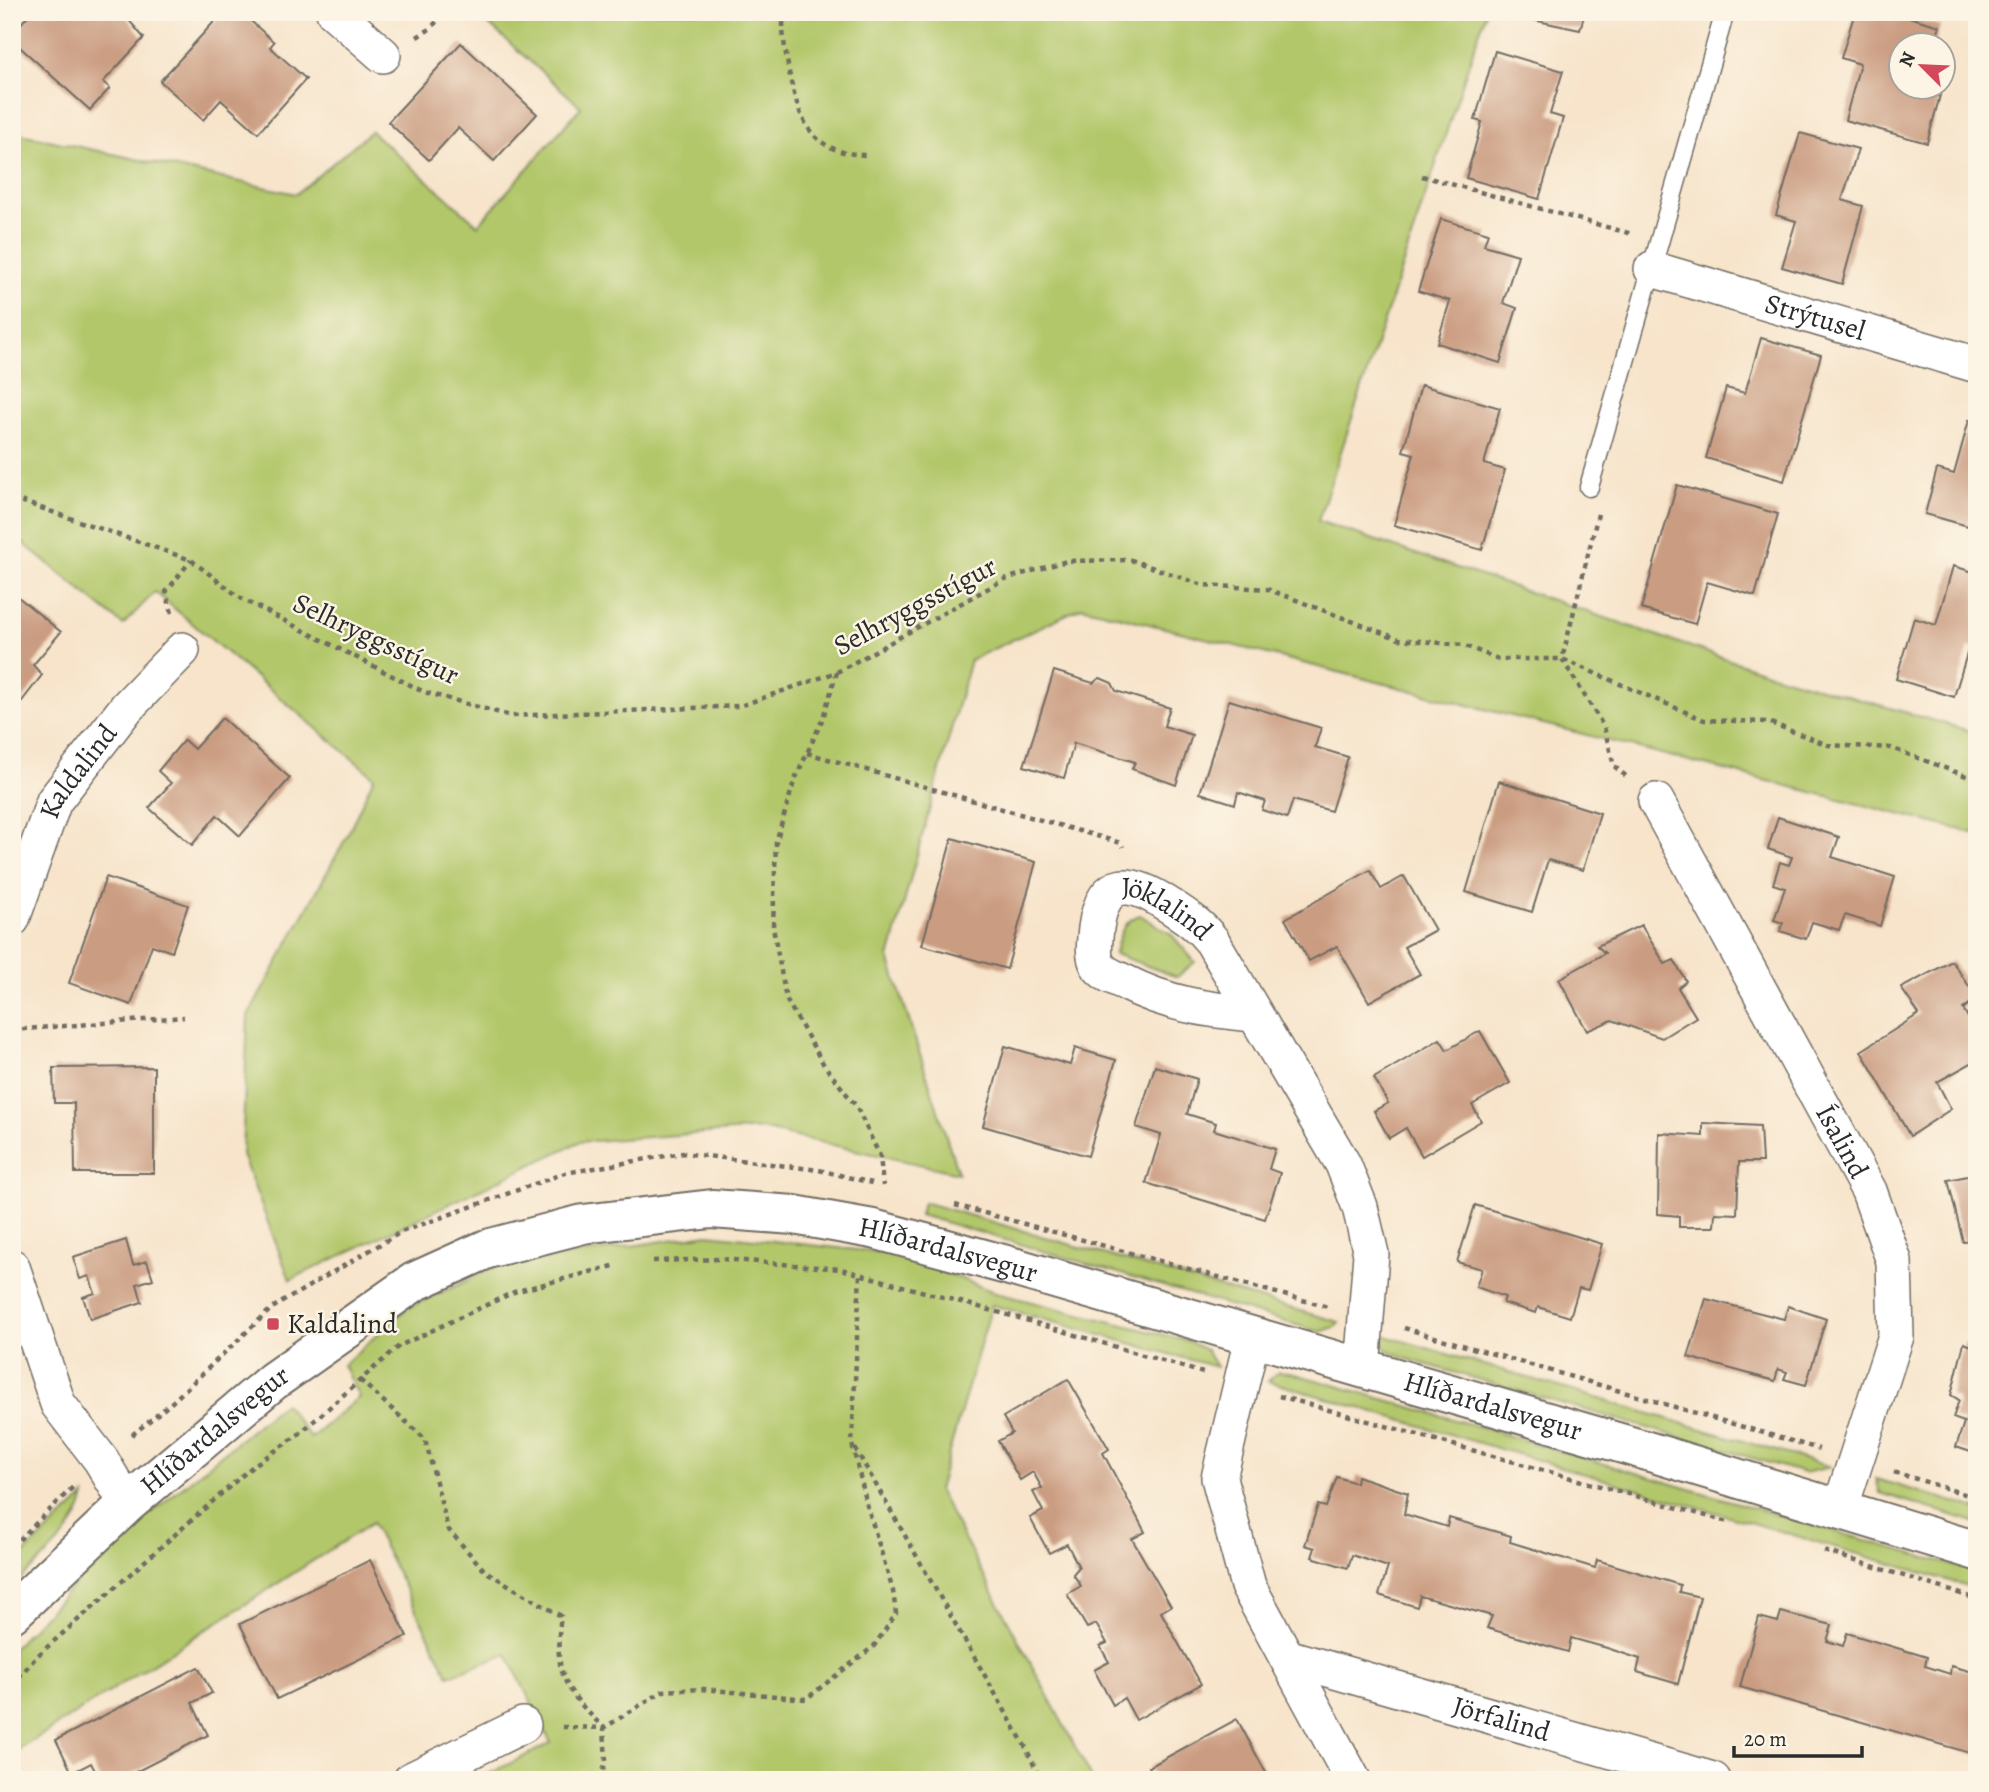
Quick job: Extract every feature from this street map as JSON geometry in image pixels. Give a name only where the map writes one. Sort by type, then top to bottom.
[{"type":"street","points":[[334,12],[383,55]]},
{"type":"street","name":"Strýtusel","points":[[1656,255],[1977,365]]},
{"type":"street","name":"Kaldalind","points":[[12,919],[54,802],[127,707],[182,650]]},
{"type":"street","name":"Ísalind","points":[[1656,802],[1869,1191],[1894,1261],[1896,1336],[1840,1509]]},
{"type":"street","name":"Jöklalind","points":[[1254,1014],[1199,1010],[1150,996],[1106,973],[1097,964],[1094,944],[1098,909],[1111,891],[1127,885],[1142,887],[1200,925],[1254,1014],[1343,1164],[1360,1207],[1371,1254],[1362,1369]]},
{"type":"street","name":"Hlíðardalsvegur","points":[[12,1613],[127,1504],[272,1381],[414,1282],[487,1248],[583,1224],[712,1209],[794,1215],[873,1229],[1362,1369],[1977,1551]]},
{"type":"street","points":[[12,1267],[58,1404],[101,1461],[127,1504]]},
{"type":"street","points":[[1252,1338],[1219,1478],[1248,1586],[1290,1658],[1353,1780]]},
{"type":"street","name":"Jörfalind","points":[[1290,1658],[1713,1780]]},
{"type":"street","points":[[411,1780],[523,1725]]},
{"type":"lane","points":[[1589,487],[1725,12]]},
{"type":"path","points":[[784,12],[782,30],[794,94],[804,125],[824,145],[845,154],[866,155]]},
{"type":"path","points":[[1422,176],[1656,255]]},
{"type":"path","points":[[1589,487],[1598,512],[1562,659],[1604,727],[1614,766],[1656,802]]},
{"type":"path","name":"Selhryggsstígur","points":[[12,498],[191,560],[242,599],[424,692],[511,716],[740,706],[837,672],[1005,579],[1067,561],[1131,560],[1203,585],[1267,589],[1399,639],[1463,645],[1498,659],[1562,659],[1704,720],[1768,722],[1828,745],[1891,748],[1977,780]]},
{"type":"path","points":[[182,650],[166,592],[191,560]]},
{"type":"path","points":[[837,672],[822,718],[794,782],[776,842],[773,927],[786,999],[824,1065],[856,1105],[880,1156],[883,1186]]},
{"type":"path","points":[[807,753],[1121,843],[1142,887]]},
{"type":"path","points":[[12,1030],[184,1017]]},
{"type":"path","points":[[12,1547],[101,1461],[170,1404],[272,1308],[401,1232],[565,1173],[683,1153],[819,1170],[897,1190]]},
{"type":"path","points":[[951,1204],[1366,1317],[1977,1498]]},
{"type":"path","points":[[645,1261],[722,1259],[841,1269],[1731,1523]]},
{"type":"path","points":[[12,1685],[37,1656],[253,1466],[298,1435],[399,1346],[513,1292],[618,1264]]},
{"type":"path","points":[[523,1725],[604,1728],[663,1691],[704,1689],[806,1699],[874,1646],[896,1614],[893,1591],[852,1444],[860,1274]]},
{"type":"path","points":[[360,1380],[425,1439],[448,1529],[485,1571],[561,1616],[556,1653],[569,1687],[574,1699],[604,1728],[606,1761],[600,1780]]},
{"type":"path","points":[[852,1444],[1025,1746],[1041,1780]]},
{"type":"path","points":[[1822,1551],[1977,1599]]},
{"type":"green space","points":[[475,12],[1486,12],[1318,521],[1768,673],[1977,733],[1977,834],[1082,607],[970,660],[889,958],[958,1173],[761,1129],[579,1142],[290,1280],[242,1155],[248,1016],[347,836],[374,777],[155,592],[123,625],[12,534],[12,132],[296,194],[371,131],[478,225],[581,107]]},
{"type":"green space","points":[[1140,915],[1171,934],[1195,962],[1177,977],[1115,954],[1125,925]]},
{"type":"green space","points":[[923,1202],[1339,1322],[1335,1327],[1320,1332],[920,1215]]},
{"type":"green space","points":[[708,1234],[903,1255],[996,1293],[1188,1341],[1206,1350],[1216,1367],[992,1305],[938,1490],[1093,1780],[477,1780],[551,1743],[507,1654],[449,1676],[372,1523],[12,1754],[12,1649],[117,1541],[284,1403],[311,1438],[359,1397],[343,1365],[406,1309],[496,1267]]},
{"type":"green space","points":[[1379,1334],[1831,1467],[1804,1473],[1404,1358],[1385,1348]]},
{"type":"green space","points":[[1278,1372],[1291,1373],[1377,1397],[1977,1572],[1977,1589],[1268,1381]]},
{"type":"green space","points":[[1876,1479],[1977,1509],[1977,1523],[1880,1493]]},
{"type":"green space","points":[[85,1496],[81,1510],[66,1535],[12,1587],[12,1565]]},
{"type":"building","points":[[31,12],[122,12],[144,38],[103,82],[110,88],[90,110],[12,40],[12,34]]},
{"type":"building","points":[[223,12],[241,12],[274,42],[270,47],[306,79],[258,133],[221,100],[203,120],[160,81]]},
{"type":"building","points":[[1535,12],[1585,12],[1580,30],[1533,20]]},
{"type":"building","points":[[1855,12],[1891,12],[1940,26],[1938,32],[1888,32],[1888,102],[1938,102],[1927,143],[1845,120],[1860,64],[1841,58]]},
{"type":"building","points":[[461,43],[537,114],[494,161],[458,128],[429,160],[388,122]]},
{"type":"building","points":[[1495,51],[1563,71],[1550,114],[1563,118],[1539,199],[1466,178],[1482,122],[1475,120]]},
{"type":"building","points":[[1800,133],[1858,149],[1842,200],[1863,206],[1842,284],[1782,267],[1796,221],[1776,215]]},
{"type":"building","points":[[1441,219],[1488,233],[1484,245],[1518,255],[1503,303],[1517,308],[1500,363],[1437,343],[1450,301],[1418,291]]},
{"type":"building","points":[[1761,338],[1821,355],[1784,481],[1706,458],[1726,388],[1745,393]]},
{"type":"building","points":[[1421,385],[1500,408],[1484,464],[1505,470],[1482,550],[1394,525],[1414,454],[1403,451]]},
{"type":"building","points":[[1969,420],[1977,422],[1977,497],[1968,526],[1925,514],[1937,469],[1954,474]]},
{"type":"building","points":[[1677,485],[1778,514],[1755,596],[1707,582],[1695,624],[1641,609]]},
{"type":"building","points":[[1953,566],[1977,573],[1977,650],[1969,647],[1954,697],[1896,679],[1914,618],[1936,625]]},
{"type":"building","points":[[12,592],[61,632],[33,665],[42,675],[12,714]]},
{"type":"building","points":[[1054,671],[1093,683],[1100,678],[1112,683],[1116,691],[1170,708],[1164,726],[1192,735],[1176,785],[1132,769],[1135,762],[1074,743],[1064,778],[1024,766]]},
{"type":"building","points":[[1229,700],[1321,728],[1315,747],[1348,757],[1331,811],[1293,800],[1287,818],[1262,810],[1265,801],[1238,792],[1235,804],[1200,793]]},
{"type":"building","points":[[222,718],[290,778],[240,836],[217,815],[192,845],[149,808],[171,783],[158,771],[184,740],[194,749]]},
{"type":"building","points":[[1499,781],[1600,813],[1583,870],[1548,860],[1532,912],[1466,892]]},
{"type":"building","points":[[1778,817],[1839,837],[1832,857],[1895,877],[1880,926],[1845,915],[1839,930],[1812,922],[1806,939],[1780,931],[1783,923],[1774,920],[1785,888],[1773,884],[1780,862],[1789,865],[1792,857],[1768,849]]},
{"type":"building","points":[[952,838],[1036,862],[1007,969],[922,945]]},
{"type":"building","points":[[1370,870],[1381,889],[1404,876],[1435,930],[1404,947],[1420,974],[1369,1002],[1337,946],[1309,961],[1285,919]]},
{"type":"building","points":[[106,877],[188,905],[172,952],[152,945],[131,1005],[69,983]]},
{"type":"building","points":[[1641,925],[1665,964],[1674,960],[1686,981],[1678,988],[1696,1017],[1662,1038],[1612,1020],[1587,1031],[1559,979],[1605,953],[1597,946]]},
{"type":"building","points":[[1952,961],[1977,998],[1963,1009],[1977,1032],[1977,1060],[1937,1082],[1951,1109],[1910,1136],[1861,1051],[1919,1014],[1901,988]]},
{"type":"building","points":[[1480,1031],[1510,1083],[1472,1105],[1481,1121],[1422,1156],[1406,1128],[1389,1138],[1374,1111],[1388,1103],[1374,1078],[1440,1039],[1447,1050]]},
{"type":"building","points":[[1005,1046],[1070,1065],[1075,1048],[1116,1060],[1088,1156],[983,1126]]},
{"type":"building","points":[[1155,1066],[1197,1079],[1187,1114],[1216,1123],[1214,1130],[1275,1149],[1269,1169],[1280,1173],[1265,1219],[1146,1183],[1161,1135],[1136,1127]]},
{"type":"building","points":[[154,1067],[154,1173],[75,1173],[74,1103],[54,1103],[53,1068]]},
{"type":"building","points":[[1703,1123],[1760,1126],[1762,1162],[1739,1162],[1737,1214],[1715,1213],[1714,1227],[1679,1227],[1679,1216],[1658,1214],[1659,1133],[1703,1136]]},
{"type":"building","points":[[1977,1174],[1977,1241],[1963,1242],[1948,1180]]},
{"type":"building","points":[[1475,1205],[1602,1244],[1588,1290],[1579,1288],[1570,1317],[1538,1307],[1536,1313],[1503,1303],[1505,1297],[1476,1287],[1482,1269],[1457,1262]]},
{"type":"building","points":[[126,1240],[133,1265],[147,1261],[153,1279],[137,1284],[142,1302],[90,1319],[83,1297],[95,1293],[89,1276],[80,1279],[73,1257]]},
{"type":"building","points":[[1706,1299],[1784,1319],[1788,1306],[1826,1319],[1806,1385],[1784,1379],[1787,1372],[1778,1369],[1775,1381],[1688,1357]]},
{"type":"building","points":[[1964,1343],[1977,1348],[1977,1454],[1956,1447],[1964,1422],[1953,1418],[1959,1400],[1951,1395]]},
{"type":"building","points":[[1068,1379],[1109,1449],[1103,1453],[1145,1532],[1132,1539],[1171,1606],[1161,1612],[1201,1684],[1136,1720],[1124,1698],[1113,1705],[1094,1670],[1109,1662],[1100,1646],[1107,1643],[1096,1624],[1087,1628],[1067,1594],[1081,1586],[1073,1574],[1079,1567],[1067,1544],[1049,1553],[1030,1518],[1043,1511],[1033,1492],[1042,1488],[1033,1472],[1020,1480],[998,1441],[1012,1433],[1003,1417]]},
{"type":"building","points":[[1357,1476],[1408,1493],[1404,1514],[1447,1527],[1449,1518],[1511,1536],[1510,1542],[1595,1568],[1597,1560],[1680,1585],[1679,1592],[1700,1597],[1678,1684],[1637,1672],[1640,1659],[1607,1648],[1571,1638],[1568,1652],[1487,1628],[1492,1616],[1420,1596],[1417,1607],[1379,1595],[1388,1567],[1352,1555],[1348,1568],[1312,1557],[1315,1548],[1305,1545],[1318,1505],[1326,1507],[1337,1477],[1356,1483]]},
{"type":"building","points":[[370,1560],[407,1636],[277,1699],[240,1624]]},
{"type":"building","points":[[1781,1612],[1832,1625],[1827,1641],[1843,1646],[1847,1633],[1927,1657],[1925,1666],[1950,1674],[1951,1666],[1977,1673],[1977,1755],[1740,1687],[1759,1617],[1778,1622]]},
{"type":"building","points":[[198,1667],[212,1693],[192,1703],[208,1735],[120,1780],[100,1780],[91,1763],[72,1773],[56,1740]]},
{"type":"building","points":[[1237,1719],[1270,1780],[1156,1780],[1149,1767]]},
{"type":"place","name":"Kaldalind","points":[[273,1324]]}]
